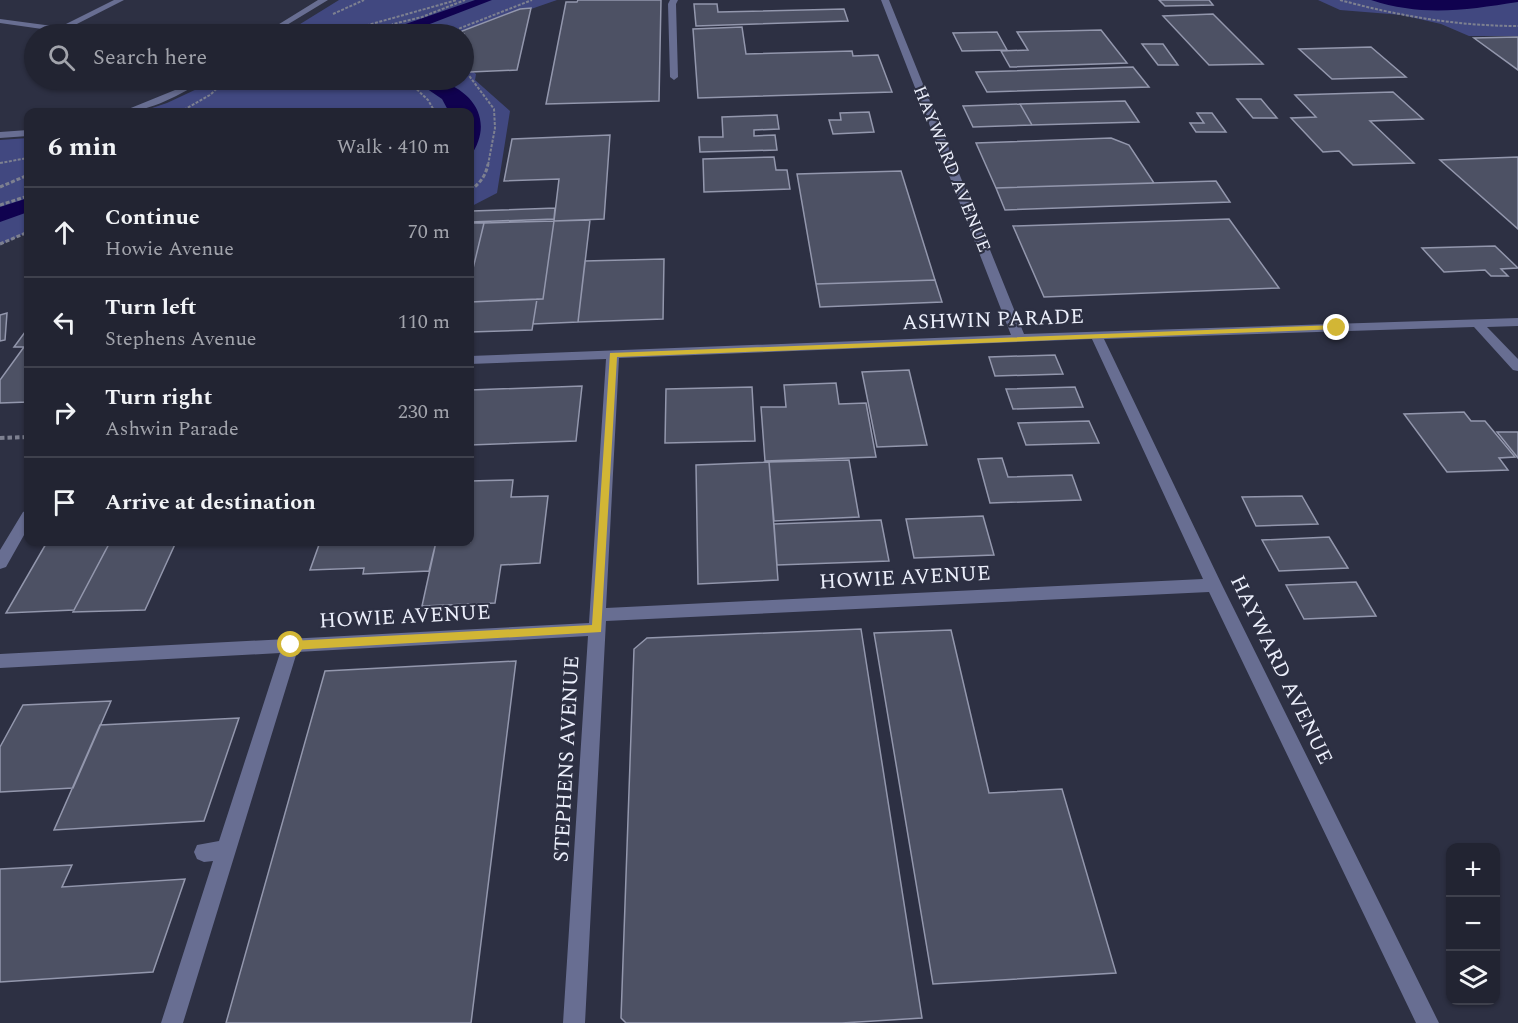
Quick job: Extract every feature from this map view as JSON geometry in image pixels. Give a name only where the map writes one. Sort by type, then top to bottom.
[{"type":"street","points":[[72,24],[120,0]]},
{"type":"street","points":[[284,24],[324,0]]},
{"type":"street","points":[[674,0],[672,4],[674,77]]},
{"type":"street","name":"HAYWARD AVENUE","points":[[885,0],[1019,338]]},
{"type":"street","points":[[0,21],[24,25]]},
{"type":"street","points":[[136,108],[181,90]]},
{"type":"street","points":[[0,135],[24,133]]},
{"type":"street","name":"ASHWIN PARADE","points":[[474,360],[1096,335],[1518,322]]},
{"type":"street","points":[[1477,323],[1518,367]]},
{"type":"street","name":"HAYWARD AVENUE","points":[[1096,335],[1214,585],[1428,1023]]},
{"type":"street","name":"STEPHENS AVENUE","points":[[574,1023],[613,355]]},
{"type":"street","points":[[0,563],[24,523]]},
{"type":"street","name":"HOWIE AVENUE","points":[[0,661],[291,645],[597,622],[1214,585]]},
{"type":"street","points":[[172,1023],[291,645]]},
{"type":"street","points":[[204,852],[227,850]]},
{"type":"path","points":[[372,24],[458,0]]},
{"type":"path","points":[[393,24],[422,17],[465,0]]},
{"type":"path","points":[[471,24],[532,0]]},
{"type":"path","points":[[1340,0],[1389,12],[1460,24],[1518,26]]},
{"type":"path","points":[[474,82],[494,109],[495,128],[486,173],[474,188]]},
{"type":"path","points":[[187,108],[215,90]]},
{"type":"path","points":[[418,90],[433,108]]},
{"type":"path","points":[[0,163],[24,159]]},
{"type":"path","points":[[0,187],[24,177]]},
{"type":"path","points":[[0,205],[24,197]]},
{"type":"path","points":[[0,244],[24,234]]},
{"type":"path","points":[[0,438],[24,437]]},
{"type":"shaded area","points":[[339,0],[557,0],[474,29],[474,24],[300,24]]},
{"type":"shaded area","points":[[475,0],[492,0],[430,24],[406,24]]},
{"type":"shaded area","points":[[1318,0],[1518,0],[1518,36],[1469,36],[1441,24],[1402,15],[1340,10]]},
{"type":"shaded area","points":[[1371,0],[1518,0],[1518,2],[1462,9],[1427,10],[1409,9]]},
{"type":"shaded area","points":[[474,72],[475,80],[510,111],[497,193],[474,205],[474,108],[152,108],[195,90],[474,90]]},
{"type":"shaded area","points":[[429,90],[459,90],[471,100],[480,121],[480,132],[474,150],[474,108],[447,108],[442,99]]},
{"type":"shaded area","points":[[24,138],[24,234],[0,245],[0,140]]},
{"type":"shaded area","points":[[24,199],[24,213],[0,222],[0,207]]},
{"type":"building","points":[[578,0],[661,0],[659,101],[546,104],[566,2],[577,2]]},
{"type":"building","points":[[1159,0],[1209,0],[1213,5],[1165,6]]},
{"type":"building","points":[[694,4],[717,4],[718,12],[844,9],[848,21],[696,26]]},
{"type":"building","points":[[531,8],[517,70],[474,72],[474,26],[520,9]]},
{"type":"building","points":[[1213,14],[1263,64],[1209,65],[1163,16]]},
{"type":"building","points":[[742,27],[746,54],[852,51],[853,56],[878,55],[892,92],[698,98],[693,29]]},
{"type":"building","points":[[1101,30],[1127,63],[1010,67],[1001,51],[1028,50],[1017,32]]},
{"type":"building","points":[[997,32],[1007,50],[962,51],[953,33]]},
{"type":"building","points":[[1518,37],[1518,70],[1474,38]]},
{"type":"building","points":[[1142,44],[1163,44],[1178,65],[1158,65]]},
{"type":"building","points":[[1371,47],[1406,77],[1332,79],[1299,49]]},
{"type":"building","points":[[1133,67],[1149,87],[987,92],[976,72]]},
{"type":"building","points":[[1393,92],[1423,119],[1370,121],[1414,163],[1353,165],[1339,151],[1323,152],[1291,118],[1316,117],[1295,95]]},
{"type":"building","points":[[1237,99],[1261,99],[1277,118],[1253,118]]},
{"type":"building","points":[[1125,101],[1139,122],[1032,125],[1020,104]]},
{"type":"building","points":[[1020,104],[1032,125],[973,127],[963,106]]},
{"type":"building","points":[[869,112],[874,132],[833,134],[829,120],[841,120],[840,113]]},
{"type":"building","points":[[1197,113],[1212,113],[1226,132],[1196,132],[1190,123],[1204,123]]},
{"type":"building","points":[[777,115],[779,129],[754,130],[754,136],[775,135],[777,150],[700,152],[699,137],[723,137],[722,117]]},
{"type":"building","points":[[610,135],[604,219],[554,221],[559,179],[504,181],[512,139]]},
{"type":"building","points":[[1111,138],[1129,145],[1154,183],[996,188],[976,143]]},
{"type":"building","points":[[774,157],[776,170],[787,170],[790,189],[704,192],[703,159]]},
{"type":"building","points":[[1518,157],[1518,229],[1440,160]]},
{"type":"building","points":[[901,171],[935,280],[816,284],[797,174]]},
{"type":"building","points":[[1216,181],[1230,202],[1005,210],[996,188]]},
{"type":"building","points":[[555,208],[554,219],[474,222],[474,211]]},
{"type":"building","points":[[1229,219],[1279,288],[1044,297],[1013,226]]},
{"type":"building","points":[[590,220],[578,322],[533,324],[537,299],[543,299],[554,221]]},
{"type":"building","points":[[554,221],[543,299],[474,302],[474,264],[484,223]]},
{"type":"building","points":[[474,223],[484,223],[474,264]]},
{"type":"building","points":[[1495,246],[1518,268],[1501,269],[1508,276],[1491,276],[1485,270],[1444,272],[1422,248]]},
{"type":"building","points":[[664,259],[663,319],[578,322],[585,261]]},
{"type":"building","points":[[935,280],[942,302],[820,307],[816,284]]},
{"type":"building","points":[[537,299],[532,330],[474,332],[474,302]]},
{"type":"building","points":[[7,313],[5,340],[0,341],[0,315]]},
{"type":"building","points":[[24,333],[24,347],[14,347]]},
{"type":"building","points":[[24,347],[24,402],[0,403],[0,380]]},
{"type":"building","points":[[1055,355],[1063,374],[995,376],[989,357]]},
{"type":"building","points":[[909,370],[927,445],[877,447],[862,372]]},
{"type":"building","points":[[836,383],[839,404],[866,403],[876,457],[765,461],[761,407],[786,407],[784,385]]},
{"type":"building","points":[[582,386],[576,441],[474,445],[474,390]]},
{"type":"building","points":[[752,387],[755,441],[665,443],[666,389]]},
{"type":"building","points":[[1075,387],[1083,407],[1013,409],[1006,389]]},
{"type":"building","points":[[1464,412],[1471,421],[1485,421],[1515,457],[1499,458],[1508,470],[1447,472],[1404,414]]},
{"type":"building","points":[[1089,421],[1099,443],[1026,445],[1018,423]]},
{"type":"building","points":[[1497,432],[1518,432],[1518,458]]},
{"type":"building","points":[[1002,458],[1008,477],[1072,475],[1081,500],[990,503],[978,459]]},
{"type":"building","points":[[849,460],[859,517],[774,521],[769,462]]},
{"type":"building","points":[[769,462],[778,580],[698,584],[696,465]]},
{"type":"building","points":[[513,480],[511,497],[548,496],[540,563],[501,565],[495,603],[422,606],[435,546],[474,546],[474,481]]},
{"type":"building","points":[[1302,496],[1318,524],[1256,526],[1242,497]]},
{"type":"building","points":[[983,516],[994,555],[914,558],[906,519]]},
{"type":"building","points":[[881,520],[889,561],[777,565],[774,524]]},
{"type":"building","points":[[1329,537],[1348,568],[1279,571],[1262,540]]},
{"type":"building","points":[[45,546],[108,546],[74,610],[6,613]]},
{"type":"building","points":[[108,546],[174,546],[145,610],[73,612]]},
{"type":"building","points":[[319,546],[435,546],[429,571],[363,574],[364,568],[310,570]]},
{"type":"building","points":[[1356,582],[1376,616],[1304,619],[1286,585]]},
{"type":"building","points":[[861,629],[922,1018],[842,1023],[626,1023],[621,1018],[634,649],[647,638]]},
{"type":"building","points":[[951,630],[989,793],[1062,789],[1116,973],[933,984],[874,633]]},
{"type":"building","points":[[516,661],[471,1023],[226,1023],[325,671]]},
{"type":"building","points":[[111,701],[73,788],[0,792],[0,747],[23,705]]},
{"type":"building","points":[[239,718],[204,821],[54,830],[100,725]]},
{"type":"building","points":[[72,865],[62,887],[185,879],[153,972],[0,982],[0,869]]},
{"type":"route","points":[[291,645],[597,629],[613,355],[1096,335],[1337,328]]}]
